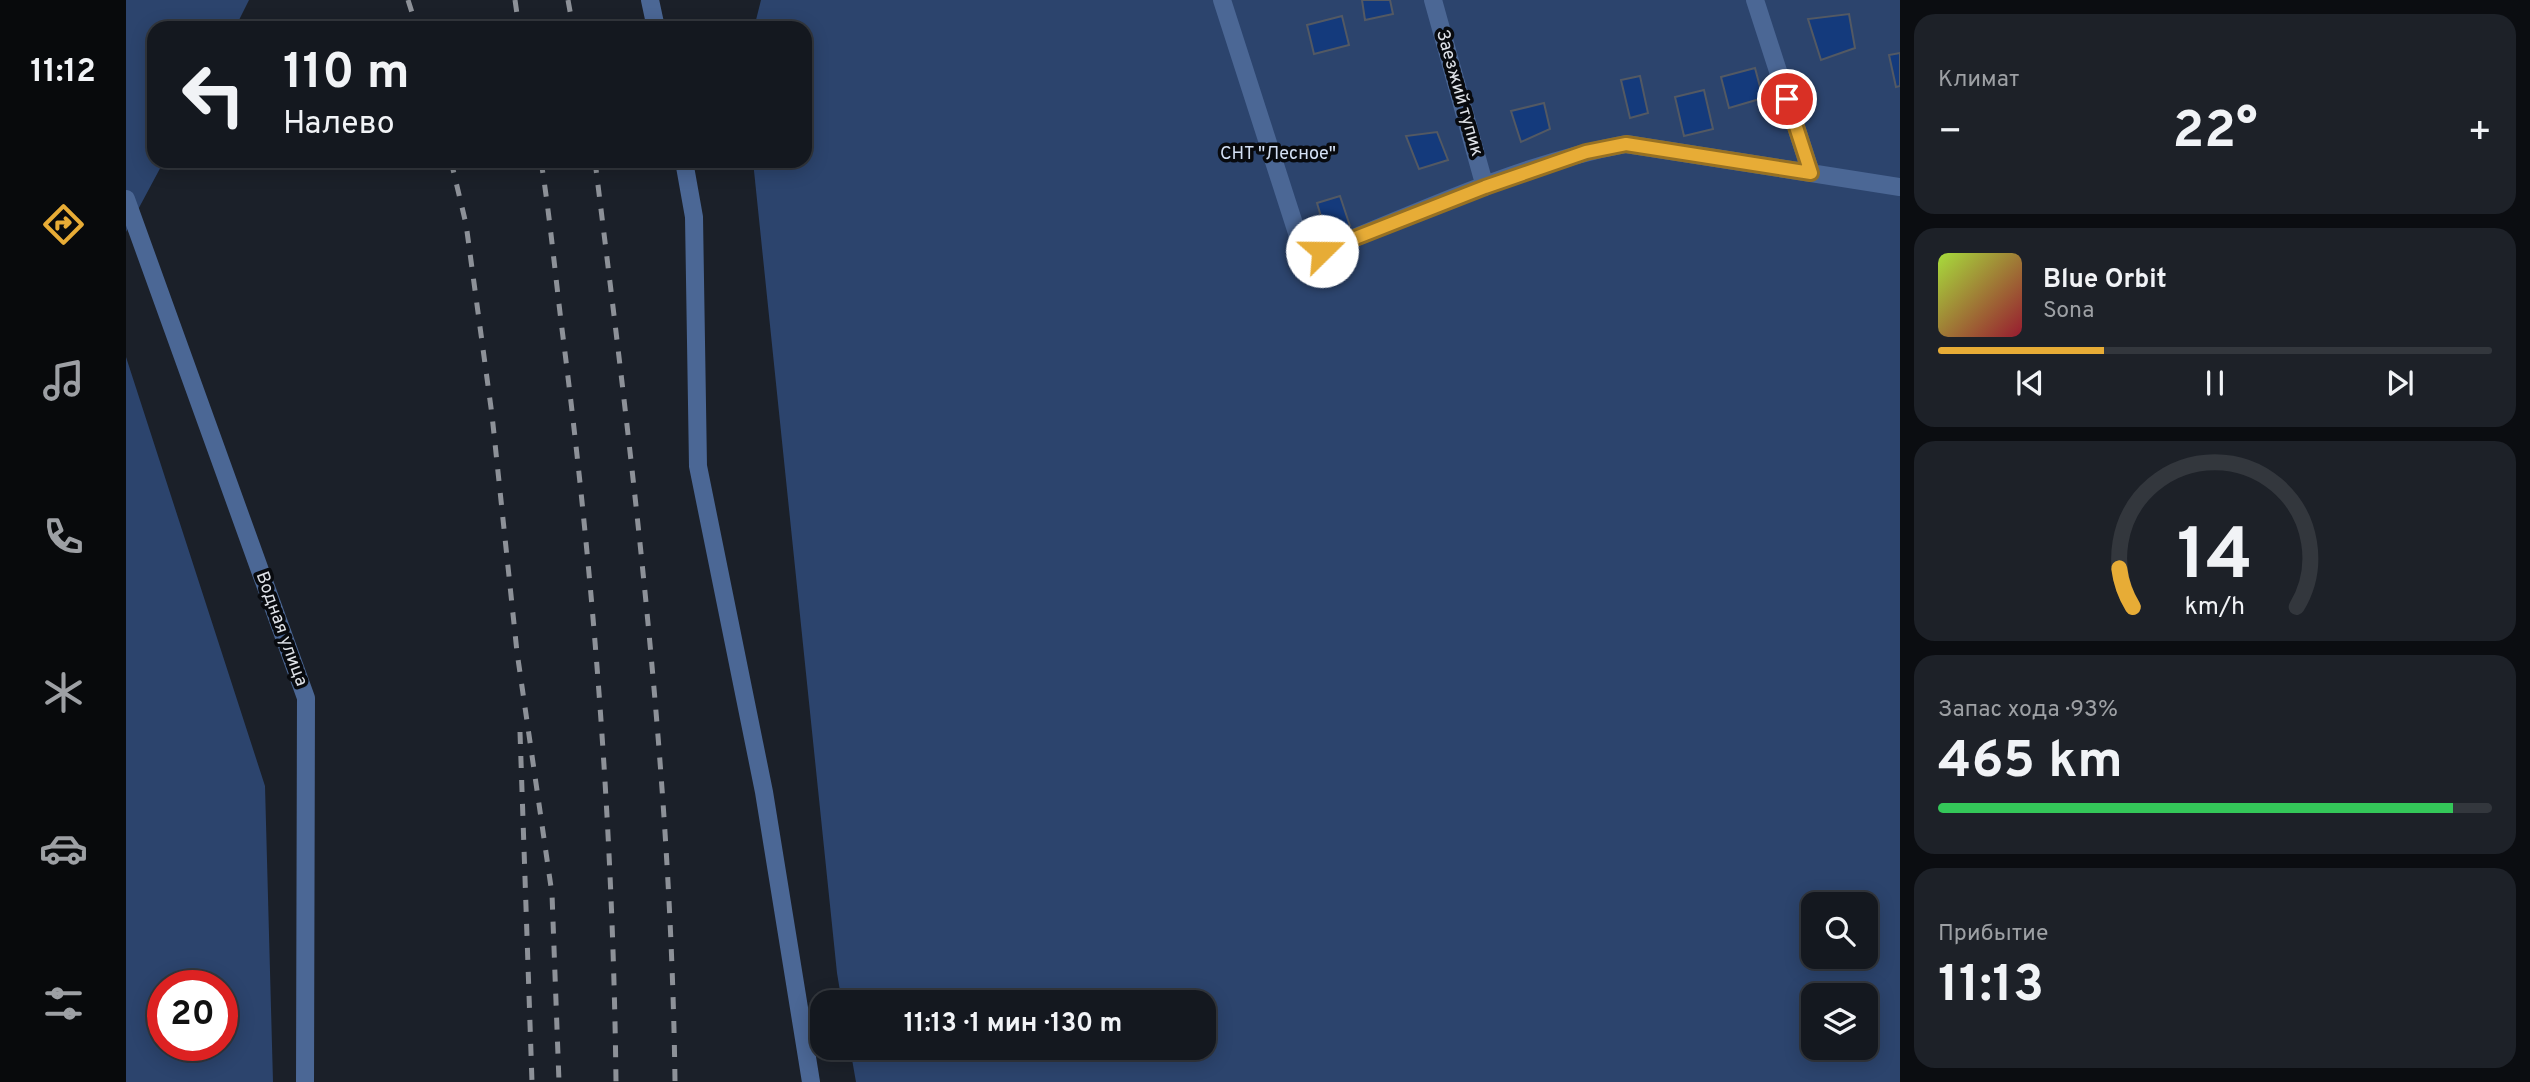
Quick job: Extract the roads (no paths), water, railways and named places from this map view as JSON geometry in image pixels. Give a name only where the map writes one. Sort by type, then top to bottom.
[{"type":"street","points":[[650,0],[654,21]]},
{"type":"street","points":[[1222,0],[1297,233],[1307,249],[1322,251],[1485,187],[1586,152],[1626,144],[1900,187]]},
{"type":"street","name":"Заезжий тупик","points":[[1433,0],[1485,187]]},
{"type":"street","points":[[1755,0],[1811,173]]},
{"type":"street","points":[[685,168],[694,217],[698,466],[764,792],[811,1082]]},
{"type":"street","name":"Водная улица","points":[[126,199],[306,698],[305,1082]]},
{"type":"railway","points":[[408,0],[415,21]]},
{"type":"railway","points":[[515,0],[518,21]]},
{"type":"railway","points":[[568,0],[572,21]]},
{"type":"railway","points":[[453,168],[466,224],[492,415],[517,652],[552,894],[559,1082]]},
{"type":"railway","points":[[542,168],[584,517],[600,705],[611,893],[616,1082]]},
{"type":"railway","points":[[596,168],[636,505],[658,735],[672,966],[675,1082]]},
{"type":"railway","points":[[520,732],[532,1082]]},
{"type":"park label","name":"СНТ \"Лесное\"","points":[[1278,154]]}]
